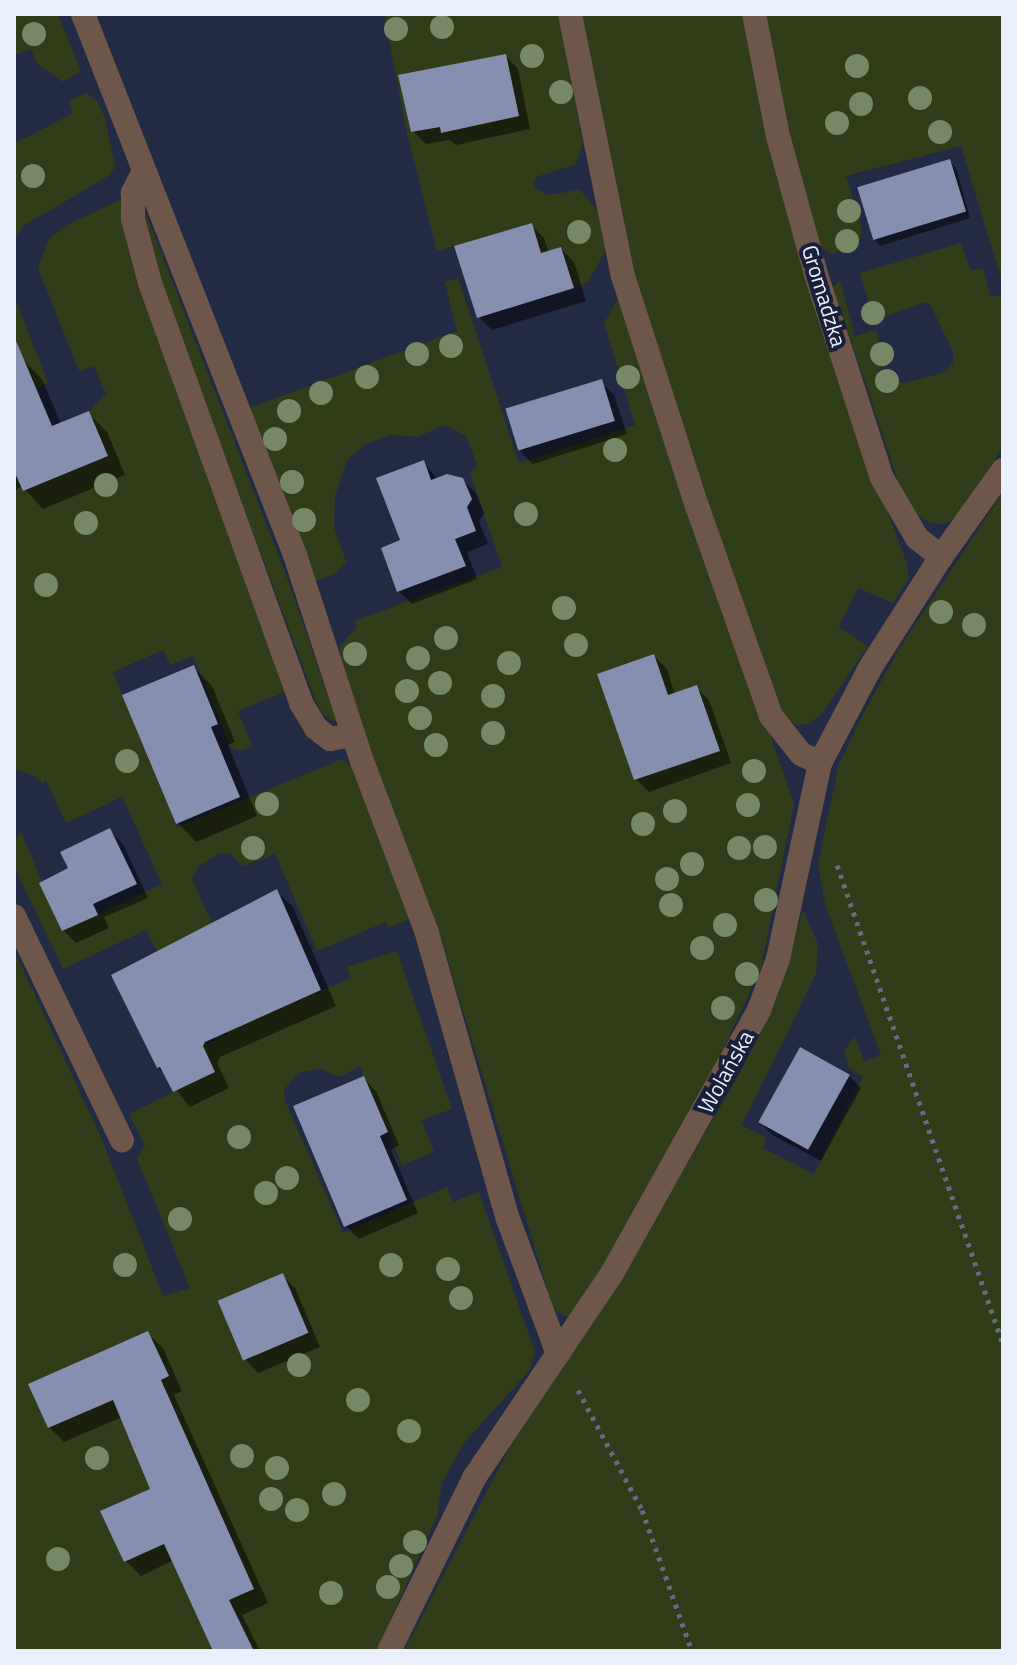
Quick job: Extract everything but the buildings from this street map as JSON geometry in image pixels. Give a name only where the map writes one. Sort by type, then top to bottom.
[{"type":"street","points":[[83,14],[295,555],[353,735],[426,930],[508,1219],[558,1354]]},
{"type":"street","points":[[570,14],[623,276],[697,506],[771,716],[801,754],[820,763]]},
{"type":"street","name":"Gromadzka","points":[[754,14],[786,167],[816,274],[882,478],[917,538],[941,557]]},
{"type":"street","points":[[144,171],[133,193],[133,219],[150,283],[301,703],[316,728],[330,739],[353,735]]},
{"type":"street","name":"Wolańska","points":[[389,1651],[474,1478],[611,1275],[759,1010],[778,959],[820,763],[870,668],[941,557],[1003,470]]},
{"type":"street","points":[[14,916],[122,1140]]},
{"type":"path","points":[[834,856],[1003,1344]]},
{"type":"path","points":[[558,1354],[642,1510],[692,1651]]},
{"type":"green space","points":[[14,14],[58,14],[81,71],[63,82],[37,64],[31,49],[14,55]]},
{"type":"green space","points":[[384,14],[559,14],[583,143],[576,164],[536,177],[534,183],[536,189],[548,195],[580,190],[597,209],[606,250],[588,282],[574,288],[562,247],[541,253],[532,223],[437,251],[407,133]]},
{"type":"green space","points":[[580,14],[745,14],[844,396],[907,564],[909,578],[893,603],[858,588],[839,627],[868,646],[823,713],[809,724],[795,725],[784,715],[758,653],[632,278]]},
{"type":"green space","points":[[765,14],[1003,14],[1003,285],[961,146],[846,176],[861,227],[861,238],[851,248],[832,254],[821,248],[789,139]]},
{"type":"green space","points":[[86,93],[98,102],[105,118],[115,167],[110,175],[25,225],[14,238],[14,144],[73,113],[69,101]]},
{"type":"green space","points":[[122,199],[285,692],[238,711],[252,746],[240,751],[231,748],[193,656],[170,665],[163,650],[113,672],[177,827],[342,759],[355,769],[409,919],[388,928],[386,922],[317,951],[275,854],[243,866],[229,853],[218,854],[198,867],[192,878],[195,886],[255,1019],[351,978],[347,967],[397,951],[452,1109],[422,1120],[434,1152],[402,1165],[360,1067],[339,1077],[321,1069],[298,1073],[284,1090],[285,1100],[343,1233],[447,1187],[453,1202],[479,1192],[535,1352],[529,1371],[464,1443],[442,1483],[437,1516],[377,1651],[14,1651],[14,950],[101,1137],[163,1296],[190,1288],[137,1159],[145,1145],[129,1114],[214,1072],[203,1047],[227,1034],[213,1004],[158,953],[146,930],[63,969],[14,866],[14,843],[21,831],[62,931],[162,884],[122,797],[66,823],[46,780],[43,784],[34,776],[14,769],[14,471],[23,491],[108,456],[89,411],[106,394],[94,366],[79,371],[38,268],[49,239],[67,225]],"holes":[[[203,1472],[254,1589],[197,1615],[164,1544],[100,1511],[150,1489]]]},
{"type":"green space","points":[[143,206],[288,580],[337,722],[324,716],[315,699],[152,261]]},
{"type":"green space","points":[[961,243],[971,271],[983,268],[991,297],[1003,294],[1003,448],[956,516],[945,524],[931,523],[917,515],[903,496],[833,287],[840,280],[855,336],[876,330],[886,367],[878,370],[879,377],[904,383],[942,373],[953,363],[953,352],[931,306],[925,302],[874,321],[860,273]]},
{"type":"green space","points":[[458,278],[519,463],[635,425],[604,323],[619,297],[794,804],[761,968],[710,1077],[576,1312],[567,1317],[556,1311],[549,1295],[447,958],[348,693],[339,647],[357,627],[354,621],[502,567],[470,473],[477,465],[466,436],[445,425],[417,437],[390,435],[366,444],[347,460],[335,496],[334,527],[346,562],[336,573],[314,582],[249,408],[457,331],[445,282]]},
{"type":"green space","points":[[14,295],[48,383],[37,388],[24,359],[14,363]]},
{"type":"green space","points":[[1003,492],[1003,1651],[404,1651],[510,1447],[619,1281],[742,1069],[782,981],[803,910],[818,944],[816,974],[742,1125],[766,1138],[763,1148],[814,1174],[863,1077],[849,1068],[844,1050],[855,1037],[864,1061],[881,1055],[825,904],[818,863],[839,764],[899,649]]}]
